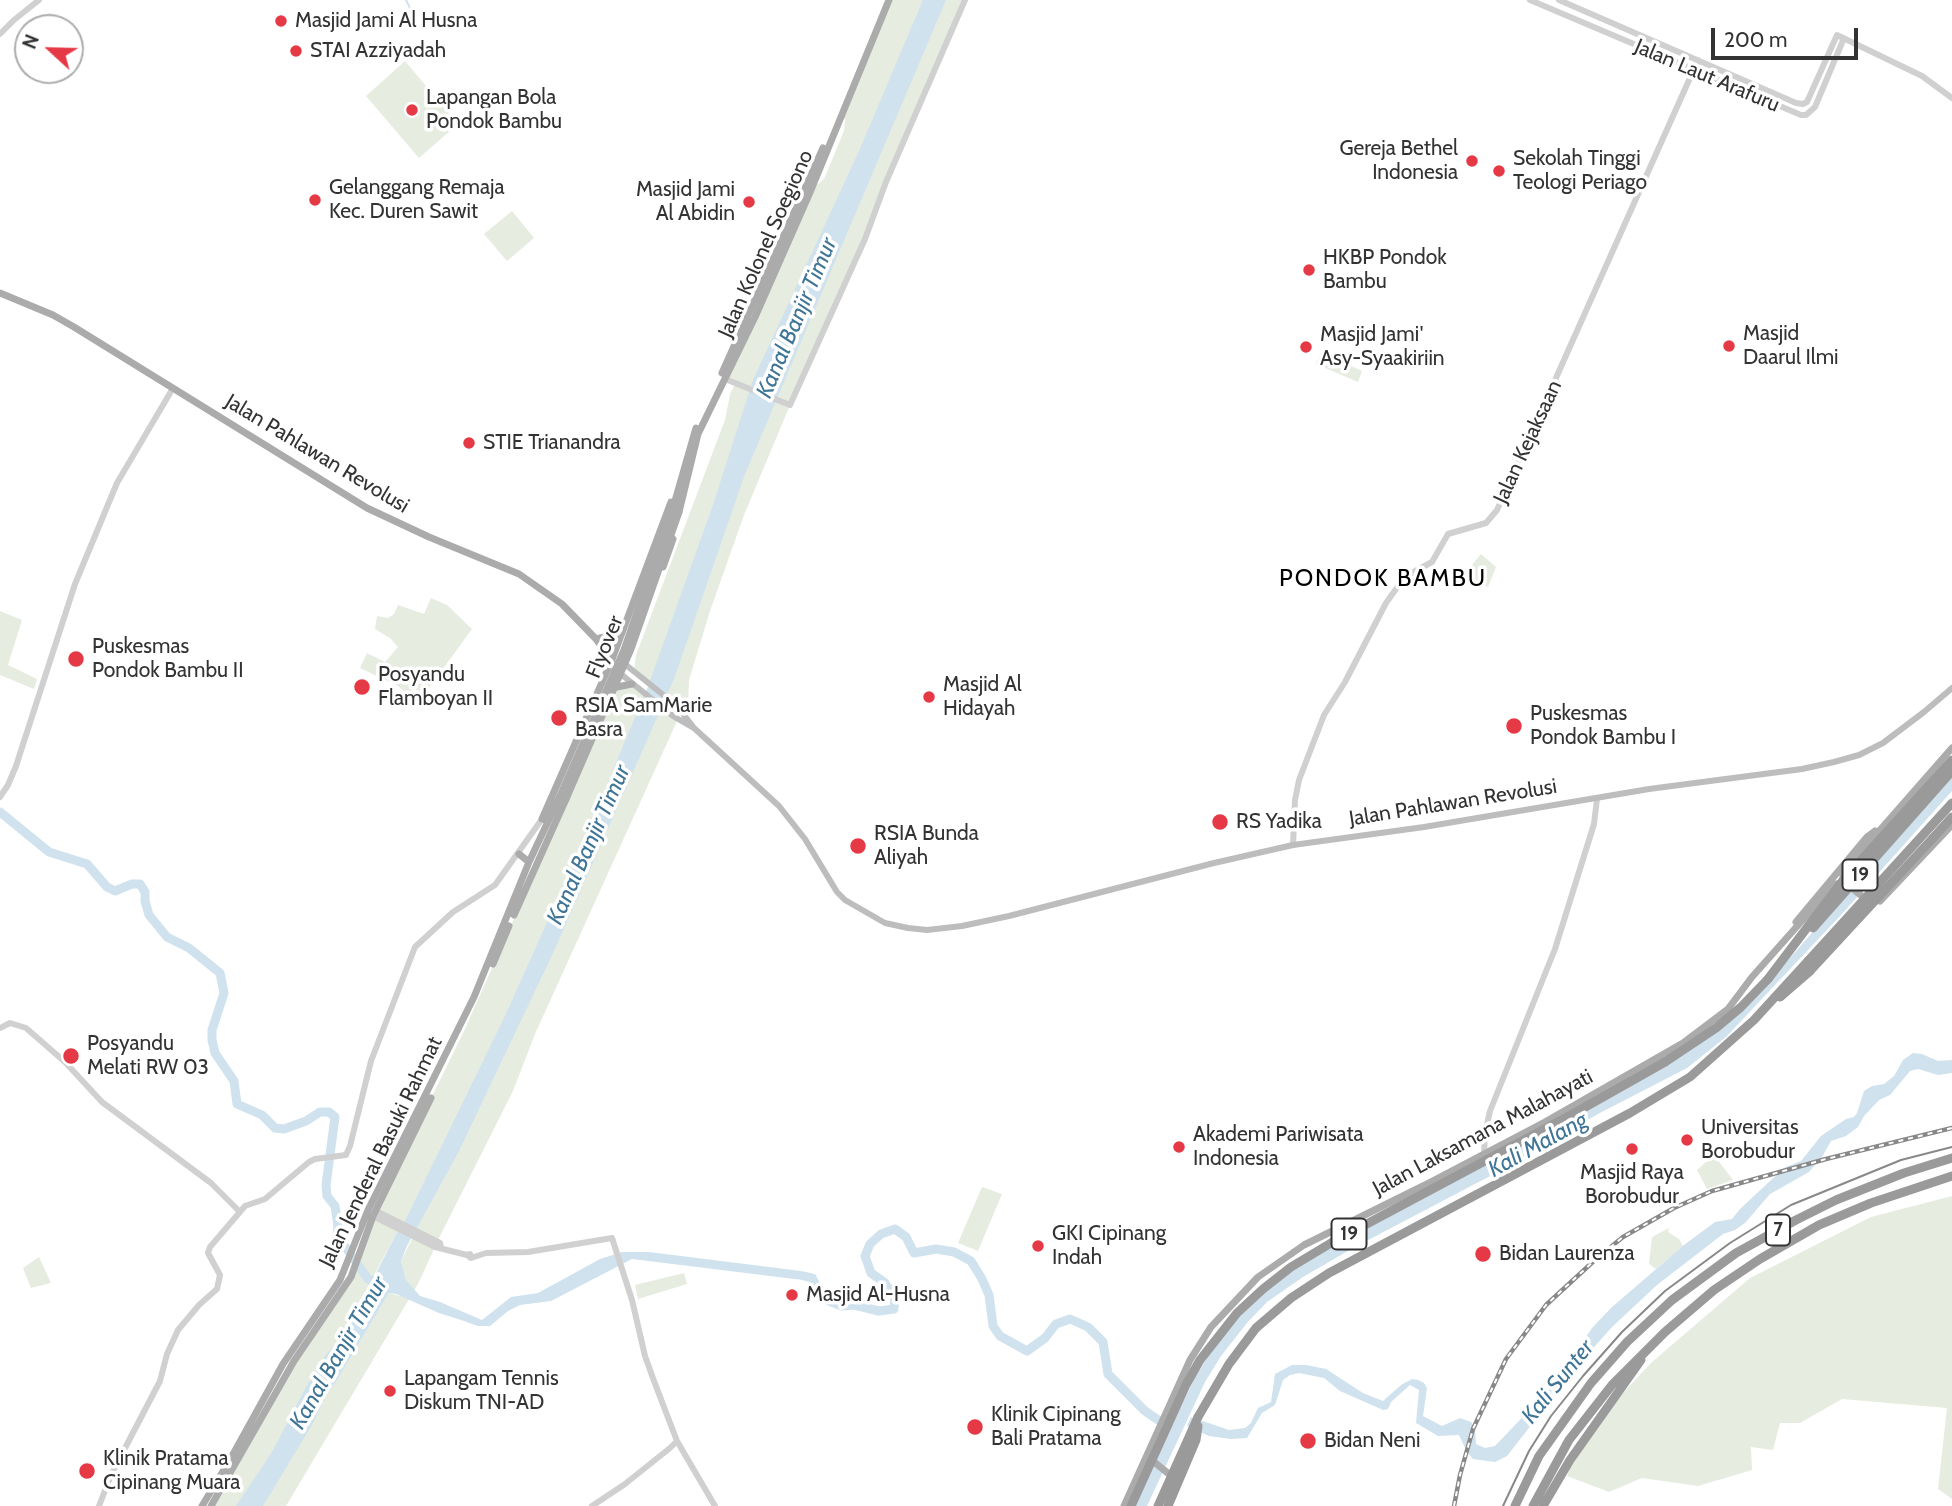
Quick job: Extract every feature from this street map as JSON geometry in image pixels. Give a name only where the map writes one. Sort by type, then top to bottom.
[{"type":"highway","points":[[1768,979],[1844,879],[1952,760]]},
{"type":"highway","name":"19","points":[[1131,1506],[1200,1360],[1237,1313],[1263,1289],[1291,1267],[1331,1243],[1571,1115],[1683,1051],[1741,1007],[1768,979],[1952,771]]},
{"type":"highway","name":"19","points":[[1158,1506],[1198,1417],[1229,1364],[1255,1328],[1291,1298],[1329,1273],[1630,1113],[1690,1077],[1723,1049],[1771,1001],[1952,803]]},
{"type":"highway","points":[[1771,1001],[1791,990],[1810,971],[1952,817]]},
{"type":"highway","name":"7","points":[[1515,1506],[1539,1456],[1591,1382],[1627,1342],[1672,1300],[1736,1253],[1796,1220],[1836,1200],[1904,1173],[1952,1158]]},
{"type":"highway","name":"7","points":[[1533,1506],[1569,1440],[1612,1385],[1714,1290],[1819,1225],[1871,1203],[1952,1176]]},
{"type":"highway","points":[[1543,1506],[1570,1460],[1648,1349]]},
{"type":"highway","points":[[1170,1506],[1196,1440],[1198,1417]]},
{"type":"highway","points":[[1508,1506],[1518,1485],[1539,1456]]},
{"type":"main road","name":"Jalan Kolonel Soegiono","points":[[616,658],[639,633],[670,548],[698,433],[811,190],[887,0]]},
{"type":"main road","name":"Jalan Kolonel Soegiono","points":[[622,675],[616,658],[626,619],[679,485],[694,433],[765,282],[887,0]]},
{"type":"main road","name":"Jalan Pahlawan Revolusi","points":[[0,293],[62,320],[367,509],[519,574],[553,596],[616,658],[677,706],[694,728],[779,806],[805,839],[837,892],[845,900],[885,923],[908,929],[927,930],[959,926],[1009,916],[1293,845],[1649,789],[1802,769],[1855,756],[1891,737],[1952,688]]},
{"type":"main road","name":"Jalan Kolonel Soegiono","points":[[678,508],[679,485]]},
{"type":"main road","name":"Flyover","points":[[563,798],[631,649],[678,508]]},
{"type":"main road","points":[[604,674],[603,652],[596,639],[610,635],[626,619]]},
{"type":"main road","points":[[626,619],[628,634],[633,636],[639,633]]},
{"type":"main road","name":"Jalan Pahlawan Revolusi","points":[[616,658],[622,675],[633,685],[673,716],[694,728]]},
{"type":"main road","name":"Jalan Jenderal Basuki Rahmat","points":[[360,1240],[464,1031],[549,821],[604,674],[616,658]]},
{"type":"main road","name":"Jalan Jenderal Basuki Rahmat","points":[[549,821],[565,807],[622,675]]},
{"type":"main road","points":[[617,687],[633,685]]},
{"type":"main road","points":[[586,719],[600,695],[606,697],[609,705]]},
{"type":"main road","name":"Jalan Laksamana Malahayati","points":[[1849,885],[1843,876],[1845,870],[1952,748]]},
{"type":"main road","name":"Jalan Jenderal Basuki Rahmat","points":[[211,1506],[344,1281],[360,1240],[474,997],[529,862],[563,798]]},
{"type":"main road","points":[[1849,885],[1874,905],[1877,904],[1952,825]]},
{"type":"main road","name":"Jalan Laksamana Malahayati","points":[[1124,1506],[1189,1360],[1227,1309],[1258,1277],[1304,1245],[1484,1154],[1631,1074],[1698,1034],[1734,1003],[1814,898],[1867,837],[1882,827]]},
{"type":"main road","points":[[519,854],[529,862]]},
{"type":"main road","name":"Jalan Laksamana Malahayati","points":[[1785,938],[1832,887],[1836,884],[1849,885]]},
{"type":"main road","name":"Jalan Jenderal Basuki Rahmat","points":[[202,1506],[271,1383],[344,1281]]},
{"type":"main road","points":[[1129,1494],[1135,1489],[1150,1459],[1160,1433],[1159,1425]]},
{"type":"main road","points":[[1150,1459],[1179,1483],[1170,1506]]},
{"type":"street","points":[[0,34],[40,0]]},
{"type":"street","points":[[724,379],[790,405],[865,239],[886,182],[965,0]]},
{"type":"street","name":"Jalan Laut Arafuru","points":[[1530,0],[1796,114],[1806,115],[1815,107],[1840,36]]},
{"type":"street","name":"Jalan Laut Arafuru","points":[[1559,0],[1803,104],[1807,102],[1840,36]]},
{"type":"street","points":[[1840,36],[1922,76],[1952,98]]},
{"type":"street","name":"Jalan Kejaksaan","points":[[1293,845],[1295,800],[1299,780],[1327,709],[1345,682],[1386,603],[1401,582],[1408,575],[1430,565],[1448,534],[1486,523],[1497,510],[1699,60]]},
{"type":"street","points":[[0,797],[16,766],[75,584],[117,483],[173,388]]},
{"type":"street","points":[[1484,1154],[1490,1111],[1555,949],[1594,824],[1597,799]]},
{"type":"street","points":[[99,1506],[111,1475],[160,1381],[167,1354],[178,1330],[217,1289],[219,1270],[208,1250],[245,1206],[265,1199],[309,1162],[345,1155],[350,1146],[371,1061],[415,947],[453,912],[495,885],[549,821]]},
{"type":"street","points":[[0,1028],[10,1023],[26,1028],[65,1062],[102,1102],[211,1183],[239,1211]]},
{"type":"street","points":[[375,1213],[441,1247],[470,1256],[528,1252],[612,1238],[645,1356],[678,1444],[715,1506]]},
{"type":"street","points":[[592,1506],[678,1444]]},
{"type":"shaded area","points":[[889,0],[965,0],[865,239],[744,515],[710,611],[689,680],[688,706],[683,713],[634,671],[636,655],[725,420],[730,394],[735,384],[725,379],[811,190],[824,179],[844,131],[845,120],[841,114]]},
{"type":"shaded area","name":"Lapangan Bola Pondok Bambu","points":[[405,61],[458,124],[419,158],[366,96]]},
{"type":"shaded area","points":[[512,211],[534,238],[507,261],[484,234]]},
{"type":"shaded area","points":[[1321,352],[1362,371],[1358,382],[1316,364]]},
{"type":"shaded area","points":[[1481,554],[1496,567],[1488,587],[1467,571]]},
{"type":"shaded area","points":[[431,598],[447,605],[472,629],[429,688],[422,693],[415,689],[406,693],[398,686],[360,668],[367,653],[385,662],[398,647],[390,638],[375,629],[377,616],[388,618],[394,614],[398,605],[424,614]]},
{"type":"shaded area","points":[[0,611],[22,620],[8,665],[37,679],[34,689],[0,675]]},
{"type":"shaded area","points":[[628,684],[678,719],[535,1034],[513,1091],[437,1242],[376,1211],[464,1031],[617,687]]},
{"type":"shaded area","points":[[1714,1155],[1733,1180],[1707,1189],[1697,1170]]},
{"type":"shaded area","points":[[982,1187],[1002,1194],[978,1251],[958,1243]]},
{"type":"shaded area","points":[[1952,1196],[1952,1499],[1938,1489],[1947,1408],[1842,1399],[1800,1423],[1780,1423],[1773,1450],[1751,1447],[1752,1470],[1698,1486],[1642,1478],[1609,1492],[1567,1476],[1579,1440],[1652,1362],[1750,1278],[1871,1217]]},
{"type":"shaded area","points":[[373,1216],[398,1230],[343,1334],[307,1386],[324,1397],[336,1382],[389,1293],[400,1296],[406,1280],[401,1261],[413,1237],[435,1247],[418,1284],[286,1506],[211,1506],[294,1361],[351,1277]]},
{"type":"shaded area","points":[[1669,1228],[1668,1232],[1679,1239],[1683,1246],[1656,1269],[1649,1264],[1652,1237]]},
{"type":"shaded area","points":[[39,1257],[51,1283],[31,1288],[23,1268]]},
{"type":"shaded area","points":[[684,1273],[687,1284],[638,1299],[635,1285]]},
{"type":"water","name":"Kanal Banjir Timur","points":[[923,0],[946,0],[745,474],[674,679],[554,951],[459,1151],[401,1261],[406,1280],[420,1296],[482,1320],[511,1297],[538,1293],[600,1259],[622,1252],[649,1252],[817,1275],[811,1281],[632,1259],[551,1301],[520,1305],[490,1326],[478,1326],[389,1293],[325,1397],[313,1423],[263,1506],[236,1506],[272,1452],[306,1387],[343,1334],[366,1293],[405,1221],[505,1016],[576,858],[647,689],[713,505],[753,380],[859,151]]},
{"type":"water","name":"Kali Malang","points":[[1952,774],[1952,791],[1841,915],[1726,1037],[1687,1068],[1353,1248],[1267,1302],[1221,1356],[1205,1382],[1147,1506],[1133,1506],[1194,1380],[1214,1346],[1251,1303],[1296,1266],[1665,1064],[1774,976]]},
{"type":"water","name":"Kali Sunter","points":[[1913,1053],[1938,1061],[1952,1060],[1952,1073],[1938,1075],[1918,1069],[1910,1071],[1890,1095],[1879,1100],[1864,1116],[1858,1127],[1846,1136],[1831,1141],[1809,1172],[1770,1194],[1745,1223],[1723,1234],[1657,1285],[1612,1327],[1579,1364],[1507,1456],[1495,1462],[1473,1459],[1459,1435],[1438,1436],[1416,1423],[1419,1390],[1410,1385],[1391,1402],[1388,1409],[1383,1410],[1340,1391],[1324,1378],[1299,1373],[1283,1380],[1275,1405],[1262,1413],[1247,1438],[1209,1436],[1187,1426],[1191,1417],[1229,1430],[1245,1428],[1251,1423],[1258,1408],[1271,1402],[1275,1374],[1292,1365],[1306,1365],[1326,1369],[1363,1393],[1383,1401],[1401,1385],[1412,1379],[1418,1380],[1427,1388],[1423,1416],[1442,1426],[1460,1418],[1471,1422],[1475,1428],[1476,1444],[1485,1448],[1495,1446],[1556,1382],[1592,1328],[1611,1308],[1715,1222],[1732,1219],[1784,1168],[1801,1161],[1821,1136],[1846,1119],[1854,1117],[1864,1091],[1884,1084],[1894,1076],[1903,1060]]},
{"type":"waterway","points":[[406,0],[411,10]]},
{"type":"waterway","name":"Kanal Banjir Timur","points":[[0,812],[49,852],[87,864],[107,887],[115,891],[132,884],[140,884],[145,892],[149,915],[167,937],[189,948],[220,973],[224,993],[212,1030],[212,1040],[215,1053],[234,1081],[237,1104],[262,1115],[275,1128],[284,1129],[306,1121],[320,1112],[329,1112],[335,1117],[326,1185],[327,1196],[335,1206],[337,1235],[368,1279],[382,1284]]},
{"type":"waterway","points":[[804,1276],[812,1278],[824,1299],[842,1306],[854,1305],[879,1311],[894,1309],[895,1297],[884,1282],[871,1273],[865,1256],[870,1244],[881,1234],[895,1229],[906,1237],[914,1253],[936,1249],[954,1252],[971,1261],[982,1279],[989,1295],[993,1326],[1000,1336],[1027,1351],[1045,1338],[1056,1324],[1070,1319],[1088,1327],[1103,1342],[1108,1374],[1145,1411],[1167,1426]]},
{"type":"tram line","points":[[1503,1506],[1529,1451],[1551,1416],[1622,1332],[1665,1291],[1730,1243],[1791,1205],[1901,1160],[1952,1147]]},
{"type":"railway","points":[[1454,1506],[1473,1429],[1506,1359],[1546,1305],[1623,1237],[1674,1208],[1712,1191],[1952,1128]]},
{"type":"place","name":"Masjid Jami Al Husna","points":[[281,21]]},
{"type":"place","name":"STAI Azziyadah","points":[[296,51]]},
{"type":"place","name":"Lapangan Bola Pondok Bambu","points":[[412,110]]},
{"type":"place","name":"Gereja Bethel Indonesia","points":[[1472,161]]},
{"type":"place","name":"Sekolah Tinggi Teologi Periago","points":[[1499,171]]},
{"type":"place","name":"Gelanggang Remaja Kec. Duren Sawit","points":[[315,200]]},
{"type":"place","name":"Masjid Jami Al Abidin","points":[[749,202]]},
{"type":"place","name":"HKBP Pondok Bambu","points":[[1309,270]]},
{"type":"place","name":"Masjid Daarul Ilmi","points":[[1729,346]]},
{"type":"place","name":"Masjid Jami' Asy-Syaakiriin","points":[[1306,347]]},
{"type":"place","name":"STIE Trianandra","points":[[469,443]]},
{"type":"place","name":"Puskesmas Pondok Bambu II","points":[[76,659]]},
{"type":"place","name":"Posyandu Flamboyan II","points":[[362,687]]},
{"type":"place","name":"Masjid Al Hidayah","points":[[929,697]]},
{"type":"place","name":"RSIA SamMarie Basra","points":[[559,718]]},
{"type":"place","name":"Puskesmas Pondok Bambu I","points":[[1514,726]]},
{"type":"place","name":"RS Yadika","points":[[1220,822]]},
{"type":"place","name":"RSIA Bunda Aliyah","points":[[858,846]]},
{"type":"place","name":"Posyandu Melati RW 03","points":[[71,1056]]},
{"type":"place","name":"Universitas Borobudur","points":[[1687,1140]]},
{"type":"place","name":"Akademi Pariwisata Indonesia","points":[[1179,1147]]},
{"type":"place","name":"Masjid Raya Borobudur","points":[[1632,1149]]},
{"type":"place","name":"GKI Cipinang Indah","points":[[1038,1246]]},
{"type":"place","name":"Bidan Laurenza","points":[[1483,1254]]},
{"type":"place","name":"Masjid Al-Husna","points":[[792,1295]]},
{"type":"place","name":"Lapangam Tennis Diskum TNI-AD","points":[[390,1391]]},
{"type":"place","name":"Klinik Cipinang Bali Pratama","points":[[975,1427]]},
{"type":"place","name":"Bidan Neni","points":[[1308,1441]]},
{"type":"place","name":"Klinik Pratama Cipinang Muara","points":[[87,1471]]},
{"type":"district","name":"PONDOK BAMBU","points":[[1383,579]]}]
